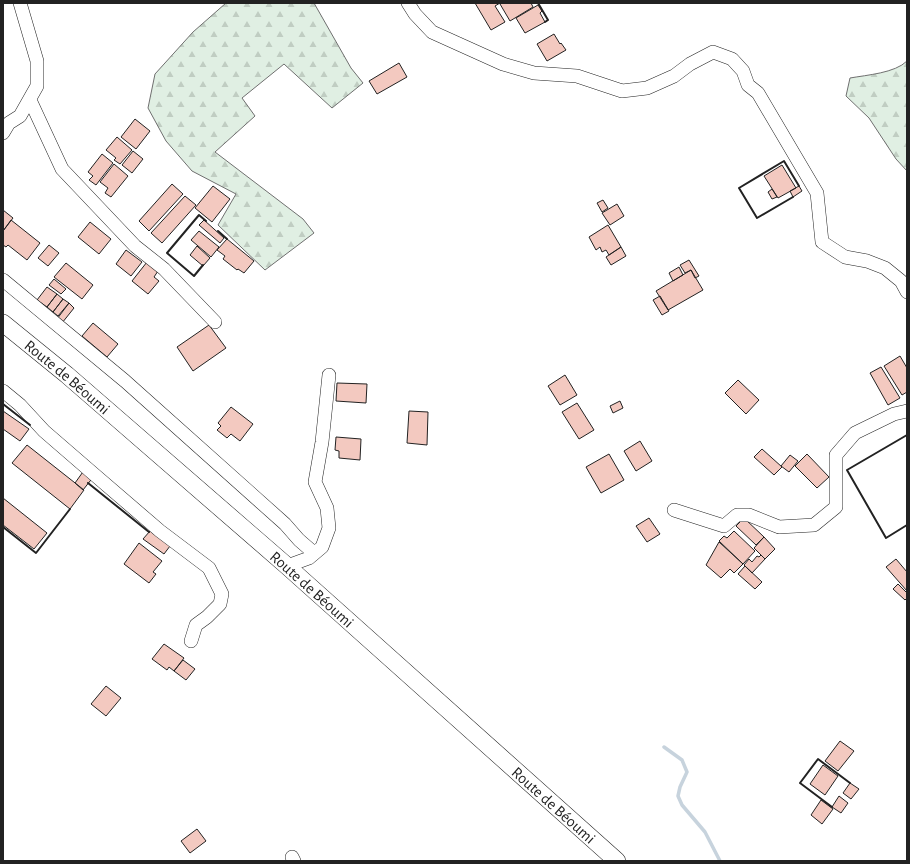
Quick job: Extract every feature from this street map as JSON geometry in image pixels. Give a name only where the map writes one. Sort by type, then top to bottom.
[{"type":"main road","name":"Route de Béoumi","points":[[3,323],[79,385],[287,566],[617,861]]},
{"type":"street","points":[[3,133],[9,123],[20,116],[37,86],[36,61],[20,3]]},
{"type":"street","points":[[408,3],[415,14],[432,32],[503,64],[534,73],[577,76],[622,91],[647,88],[674,76],[690,64],[713,52],[732,59],[743,71],[748,84],[758,93],[817,193],[822,242],[845,257],[867,261],[885,268],[901,281],[907,292]]},
{"type":"street","points":[[30,100],[62,169],[135,246],[164,269],[215,322]]},
{"type":"street","points":[[3,280],[125,381],[262,503],[314,553]]},
{"type":"street","points":[[287,566],[309,558],[322,547],[329,528],[327,508],[315,482],[322,442],[329,375]]},
{"type":"street","points":[[3,391],[20,404],[44,431],[160,531],[209,568],[222,594],[220,604],[207,617],[196,625],[191,642]]},
{"type":"street","points":[[674,510],[724,526],[737,515],[749,515],[779,527],[814,525],[836,508],[836,454],[855,433],[894,414],[907,411]]},
{"type":"green space","points":[[226,3],[314,3],[351,68],[363,83],[332,108],[284,64],[242,98],[255,116],[215,152],[303,219],[314,233],[265,270],[218,225],[236,194],[192,171],[166,141],[148,108],[155,74],[193,32]]},
{"type":"green space","points":[[907,61],[907,171],[896,159],[869,118],[846,96],[850,78],[888,71],[902,65]]},
{"type":"building","points":[[475,3],[500,3],[495,6],[505,22],[491,30]]},
{"type":"building","points":[[531,3],[533,7],[510,21],[500,4]]},
{"type":"building","points":[[538,5],[542,11],[540,13],[545,22],[525,33],[516,18]]},
{"type":"building","points":[[554,34],[566,50],[547,61],[537,44]]},
{"type":"building","points":[[399,63],[407,77],[377,94],[369,81]]},
{"type":"building","points":[[135,119],[150,131],[136,149],[121,137]]},
{"type":"building","points":[[117,137],[132,150],[120,164],[114,160],[116,158],[106,150]]},
{"type":"building","points":[[133,151],[143,159],[132,173],[122,165]]},
{"type":"building","points":[[102,154],[113,163],[96,185],[89,180],[93,176],[88,172]]},
{"type":"building","points":[[114,164],[128,176],[111,197],[105,193],[108,188],[100,182]]},
{"type":"building","points":[[782,165],[796,188],[778,198],[764,176]]},
{"type":"building","points":[[172,184],[183,194],[149,231],[139,221]]},
{"type":"building","points":[[213,186],[230,199],[212,222],[195,208]]},
{"type":"building","points":[[799,186],[802,191],[793,197],[790,191]]},
{"type":"building","points":[[772,189],[777,197],[772,199],[768,192]]},
{"type":"building","points":[[185,196],[196,205],[162,243],[151,233]]},
{"type":"building","points":[[603,200],[608,208],[602,212],[597,203]]},
{"type":"building","points":[[617,204],[624,216],[610,225],[602,213]]},
{"type":"building","points":[[3,210],[13,218],[3,231]]},
{"type":"building","points":[[11,220],[40,243],[27,260],[8,245],[6,247],[3,245],[3,231]]},
{"type":"building","points":[[204,220],[224,238],[220,243],[199,225]]},
{"type":"building","points":[[90,222],[111,239],[99,254],[78,237]]},
{"type":"building","points":[[608,225],[621,247],[609,255],[606,250],[602,252],[600,247],[596,250],[589,237]]},
{"type":"building","points":[[199,231],[219,247],[211,257],[191,240]]},
{"type":"building","points":[[227,239],[254,261],[244,273],[238,269],[237,270],[223,259],[225,256],[217,250]]},
{"type":"building","points":[[49,245],[59,253],[48,266],[38,258]]},
{"type":"building","points":[[197,246],[210,258],[203,266],[190,255]]},
{"type":"building","points":[[621,247],[626,256],[611,265],[606,257]]},
{"type":"building","points":[[126,250],[142,262],[131,276],[116,264]]},
{"type":"building","points":[[689,260],[699,276],[695,278],[691,270],[685,273],[680,265]]},
{"type":"building","points":[[147,262],[158,271],[154,277],[159,281],[148,294],[132,281]]},
{"type":"building","points":[[66,263],[93,285],[82,299],[54,277]]},
{"type":"building","points":[[679,267],[683,275],[673,281],[669,273]]},
{"type":"building","points":[[691,270],[703,290],[668,310],[656,291]]},
{"type":"building","points":[[54,279],[66,289],[61,294],[49,285]]},
{"type":"building","points":[[47,287],[57,294],[47,307],[37,300]]},
{"type":"building","points":[[57,294],[63,299],[53,312],[47,307]]},
{"type":"building","points":[[660,296],[669,311],[662,315],[653,300]]},
{"type":"building","points":[[63,299],[69,303],[58,316],[53,312]]},
{"type":"building","points":[[69,303],[74,308],[62,323],[57,319]]},
{"type":"building","points":[[93,323],[118,344],[107,357],[82,336]]},
{"type":"building","points":[[209,325],[226,348],[193,371],[177,347]]},
{"type":"building","points":[[900,356],[907,368],[907,392],[902,395],[884,366]]},
{"type":"building","points":[[881,367],[900,398],[888,405],[870,373]]},
{"type":"building","points":[[565,375],[577,395],[560,405],[548,386]]},
{"type":"building","points":[[738,380],[759,400],[746,414],[725,393]]},
{"type":"building","points":[[337,383],[367,384],[366,403],[336,401]]},
{"type":"building","points":[[620,401],[623,408],[613,413],[610,406]]},
{"type":"building","points":[[577,403],[594,430],[579,439],[562,412]]},
{"type":"building","points":[[231,407],[253,424],[240,441],[231,434],[227,438],[217,430],[221,426],[218,423]]},
{"type":"building","points":[[3,411],[29,429],[20,441],[3,429]]},
{"type":"building","points":[[409,411],[428,412],[427,445],[407,443]]},
{"type":"building","points":[[336,437],[361,439],[360,460],[339,458],[339,451],[335,450]]},
{"type":"building","points":[[640,441],[652,461],[636,471],[624,451]]},
{"type":"building","points":[[27,445],[84,490],[70,509],[12,463]]},
{"type":"building","points":[[762,449],[782,467],[774,475],[754,457]]},
{"type":"building","points":[[609,454],[624,480],[601,493],[586,467]]},
{"type":"building","points":[[807,454],[829,477],[817,488],[795,466]]},
{"type":"building","points":[[790,455],[798,461],[789,472],[781,466]]},
{"type":"building","points":[[85,469],[94,476],[83,490],[75,483]]},
{"type":"building","points":[[3,498],[47,533],[34,549],[3,525]]},
{"type":"building","points":[[649,518],[660,534],[647,542],[636,526]]},
{"type":"building","points":[[744,518],[764,537],[756,545],[736,526]]},
{"type":"building","points":[[150,531],[170,546],[164,554],[143,539]]},
{"type":"building","points":[[734,531],[755,551],[743,564],[719,541],[724,536],[727,538]]},
{"type":"building","points":[[764,537],[775,549],[765,559],[754,548]]},
{"type":"building","points":[[719,542],[743,564],[734,573],[730,569],[721,578],[706,565]]},
{"type":"building","points":[[139,543],[162,561],[153,572],[156,574],[149,583],[124,564]]},
{"type":"building","points":[[761,555],[765,559],[752,573],[744,565],[749,559],[752,562],[757,556],[759,557]]},
{"type":"building","points":[[896,559],[907,572],[907,591],[886,567]]},
{"type":"building","points":[[745,566],[762,582],[755,589],[738,574]]},
{"type":"building","points":[[898,584],[907,593],[907,598],[905,600],[893,589]]},
{"type":"building","points":[[164,644],[184,658],[174,671],[169,667],[167,670],[152,659]]},
{"type":"building","points":[[183,660],[195,669],[186,680],[174,671]]},
{"type":"building","points":[[106,686],[121,698],[106,716],[91,704]]},
{"type":"building","points":[[840,741],[854,751],[838,771],[825,761]]},
{"type":"building","points":[[823,765],[838,776],[825,795],[810,784]]},
{"type":"building","points":[[850,783],[859,789],[851,799],[843,793]]},
{"type":"building","points":[[839,796],[848,803],[841,813],[832,807]]},
{"type":"building","points":[[821,800],[833,809],[822,824],[811,815]]},
{"type":"building","points":[[197,829],[206,841],[190,853],[181,841]]},
{"type":"waterway","points":[[664,747],[682,760],[687,772],[680,787],[678,796],[682,805],[705,832],[720,861]]},
{"type":"wall","points":[[538,3],[548,20],[545,22]]},
{"type":"wall","points":[[793,197],[757,218],[739,188],[784,161],[799,186]]},
{"type":"wall","points":[[203,265],[194,276],[167,253],[199,215],[206,221]]},
{"type":"wall","points":[[218,231],[227,239]]},
{"type":"wall","points":[[3,404],[30,425]]},
{"type":"wall","points":[[907,435],[847,470],[886,538],[907,525]]},
{"type":"wall","points":[[88,483],[149,532]]},
{"type":"wall","points":[[3,527],[36,553],[70,509]]},
{"type":"wall","points":[[832,807],[800,783],[818,759],[850,783]]}]
